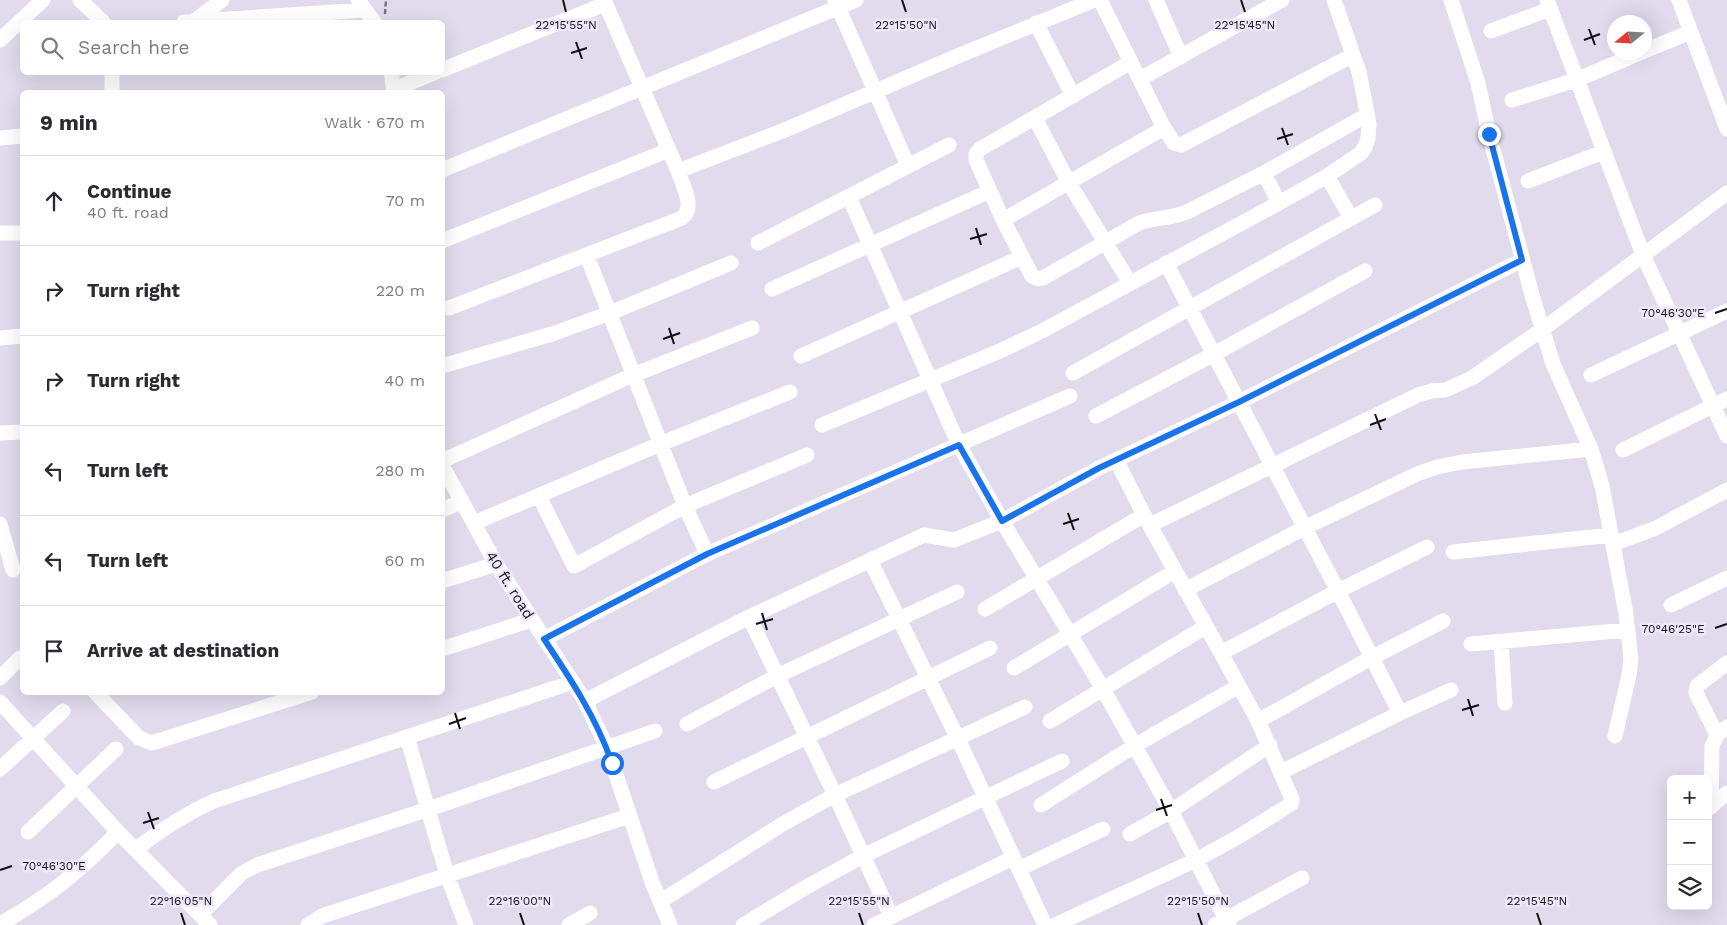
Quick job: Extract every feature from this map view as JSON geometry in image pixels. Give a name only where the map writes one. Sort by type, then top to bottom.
[{"type":"street","points":[[22,20],[44,0]]},
{"type":"street","points":[[80,0],[101,20]]},
{"type":"street","points":[[445,169],[836,4],[856,0]]},
{"type":"street","points":[[678,171],[785,130],[1094,0]]},
{"type":"street","points":[[1100,0],[1164,128],[1174,143],[1180,145],[1188,143],[1254,106],[1353,55]]},
{"type":"street","points":[[1156,0],[1181,56]]},
{"type":"street","points":[[1140,79],[1282,0]]},
{"type":"street","points":[[822,425],[1000,351],[1042,331],[1279,203],[1327,176],[1361,153],[1365,147],[1369,124],[1359,72],[1334,0]]},
{"type":"street","points":[[1451,0],[1478,84],[1522,260],[1553,364],[1591,449],[1602,486],[1628,630],[1631,659],[1616,736]]},
{"type":"street","points":[[1679,0],[1727,129]]},
{"type":"street","points":[[195,20],[218,1]]},
{"type":"street","points":[[445,69],[604,2],[678,171],[687,196],[689,209],[682,218],[449,308]]},
{"type":"street","points":[[836,4],[908,166]]},
{"type":"street","points":[[213,20],[361,5],[372,20]]},
{"type":"street","points":[[1491,31],[1549,5],[1642,255],[1727,436]]},
{"type":"street","points":[[0,40],[20,22]]},
{"type":"street","points":[[1036,23],[1073,96]]},
{"type":"street","points":[[1652,48],[1691,32]]},
{"type":"street","points":[[1512,100],[1576,80],[1624,60]]},
{"type":"street","points":[[1131,62],[980,149],[976,154],[976,160],[1003,220],[1032,276],[1038,279],[1149,219],[1182,215],[1264,173],[1367,115]]},
{"type":"street","points":[[112,75],[112,90]]},
{"type":"street","points":[[391,75],[394,90]]},
{"type":"street","points":[[396,90],[429,75]]},
{"type":"street","points":[[1035,118],[1069,183],[1130,283]]},
{"type":"street","points":[[1003,220],[1164,128]]},
{"type":"street","points":[[0,138],[20,136]]},
{"type":"street","points":[[758,243],[949,145]]},
{"type":"street","points":[[445,240],[669,150]]},
{"type":"street","points":[[1528,181],[1603,152]]},
{"type":"street","points":[[1264,173],[1279,203]]},
{"type":"street","points":[[1327,176],[1351,218]]},
{"type":"street","points":[[772,290],[990,191]]},
{"type":"street","points":[[984,609],[1036,578],[1147,520],[1271,466],[1418,395],[1445,390],[1472,378],[1543,329],[1727,193]]},
{"type":"street","points":[[849,197],[959,445],[1002,521],[1070,633],[1171,811],[1196,860],[1223,923],[1302,878]]},
{"type":"street","points":[[1073,373],[1375,205]]},
{"type":"street","points":[[0,233],[20,233]]},
{"type":"street","points":[[587,256],[684,506],[707,554]]},
{"type":"street","points":[[801,356],[1022,257]]},
{"type":"street","points":[[585,701],[749,617],[924,535],[954,540],[1002,521],[1116,460],[1239,402],[1522,260]]},
{"type":"street","points":[[445,365],[552,334],[610,313],[731,263]]},
{"type":"street","points":[[1166,263],[1271,466],[1338,590],[1400,713]]},
{"type":"street","points":[[1096,416],[1365,271]]},
{"type":"street","points":[[1591,375],[1727,311]]},
{"type":"street","points":[[445,462],[633,375],[752,328]]},
{"type":"street","points":[[0,338],[20,336]]},
{"type":"street","points":[[474,524],[660,444],[790,392]]},
{"type":"street","points":[[544,639],[707,554],[1070,396]]},
{"type":"street","points":[[1624,450],[1727,399]]},
{"type":"street","points":[[0,433],[20,432]]},
{"type":"street","points":[[1185,590],[1304,528],[1417,474],[1437,467],[1462,462],[1591,449]]},
{"type":"street","points":[[539,496],[574,566],[684,506],[807,455]]},
{"type":"street","points":[[1055,925],[1196,860],[1238,837],[1291,804],[1292,799],[1258,721],[1174,571],[1116,460]]},
{"type":"street","name":"40 ft. road","points":[[445,469],[496,564],[585,701],[607,748],[652,882],[670,925]]},
{"type":"street","points":[[1454,552],[1612,540],[1656,528],[1727,490]]},
{"type":"street","points":[[445,509],[461,502]]},
{"type":"street","points":[[0,524],[12,571]]},
{"type":"street","points":[[1221,653],[1338,590],[1427,547]]},
{"type":"street","points":[[870,560],[929,678],[1045,925]]},
{"type":"street","points":[[445,580],[496,564]]},
{"type":"street","points":[[1014,668],[1174,571]]},
{"type":"street","points":[[1671,605],[1727,578]]},
{"type":"street","points":[[688,724],[777,676],[900,620],[956,592]]},
{"type":"street","points":[[749,617],[891,916]]},
{"type":"street","points":[[445,648],[531,620]]},
{"type":"street","points":[[1258,721],[1371,658],[1443,621]]},
{"type":"street","points":[[1050,721],[1205,627]]},
{"type":"street","points":[[1471,644],[1628,630]]},
{"type":"street","points":[[1501,642],[1505,703]]},
{"type":"street","points":[[714,782],[990,648]]},
{"type":"street","points":[[0,678],[20,658]]},
{"type":"street","points":[[1711,775],[1712,746],[1722,731],[1696,693],[1697,686],[1727,663]]},
{"type":"street","points":[[136,849],[167,826],[190,812],[214,801],[573,682]]},
{"type":"street","points":[[1041,805],[1134,746],[1239,686]]},
{"type":"street","points":[[1281,772],[1451,690]]},
{"type":"street","points":[[98,695],[140,738],[152,743],[303,695]]},
{"type":"street","points":[[0,702],[118,832],[206,922],[242,873],[257,865],[429,809],[655,730]]},
{"type":"street","points":[[661,901],[748,845],[835,795],[1025,707]]},
{"type":"street","points":[[0,769],[63,711]]},
{"type":"street","points":[[407,736],[447,875],[466,925]]},
{"type":"street","points":[[1130,834],[1171,811],[1270,746]]},
{"type":"street","points":[[28,832],[116,749]]},
{"type":"street","points":[[743,925],[863,856],[1062,761]]},
{"type":"street","points":[[1712,806],[1727,793]]},
{"type":"street","points":[[308,925],[322,916],[629,816]]},
{"type":"street","points":[[874,925],[891,916],[1103,829]]},
{"type":"street","points":[[0,924],[34,905],[70,878],[118,832]]},
{"type":"street","points":[[569,925],[590,914]]},
{"type":"route","points":[[612,763],[585,701],[544,639],[707,554],[959,445],[1002,521],[1085,475],[1239,402],[1522,260],[1489,134]]}]
